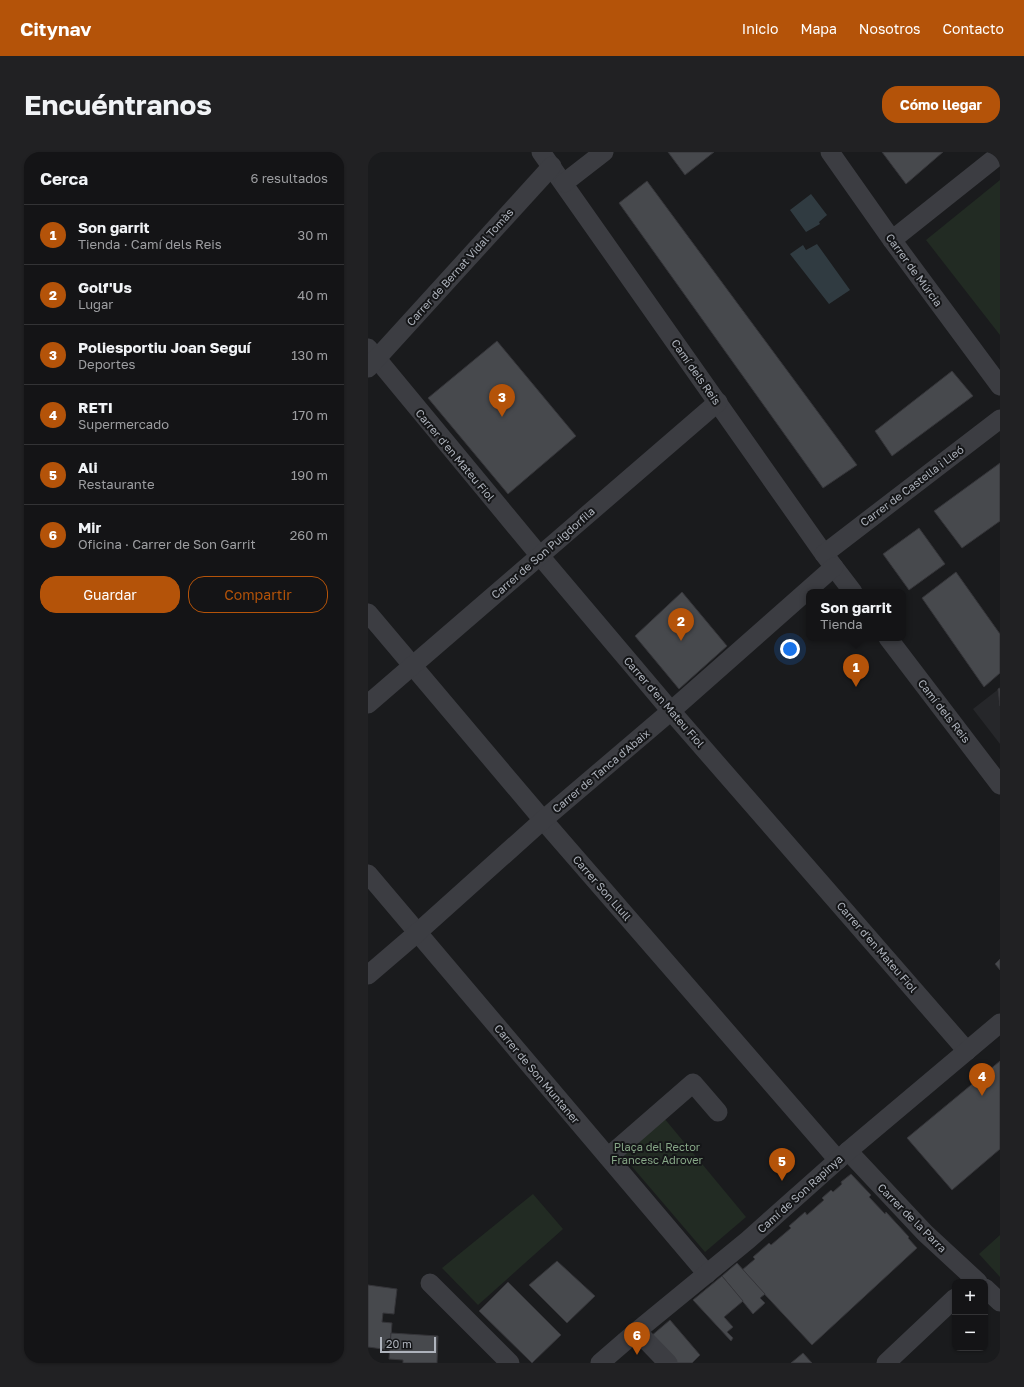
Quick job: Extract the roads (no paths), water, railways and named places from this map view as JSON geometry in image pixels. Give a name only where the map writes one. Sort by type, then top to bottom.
[{"type":"street","points":[[564,183],[604,152]]},
{"type":"street","name":"Carrer de Múrcia","points":[[830,152],[892,240],[1000,386]]},
{"type":"street","points":[[892,240],[1000,154]]},
{"type":"street","name":"Camí dels Reis","points":[[547,157],[829,561],[851,589]]},
{"type":"street","name":"Carrer de Bernat Vidal Tomàs","points":[[371,359],[547,157]]},
{"type":"street","name":"Carrer d'en Mateu Fiol","points":[[371,359],[671,711],[967,1051]]},
{"type":"street","name":"Carrer de Son Puigdorfila","points":[[368,704],[718,402]]},
{"type":"street","name":"Carrer de Castella i Lleó","points":[[829,561],[836,544],[1000,419]]},
{"type":"street","name":"Carrer de Tanca d'Abaix","points":[[368,975],[543,820],[671,711],[829,561]]},
{"type":"street","name":"Carrer Son Llull","points":[[368,613],[543,820],[843,1156]]},
{"type":"street","name":"Camí dels Reis","points":[[890,641],[1000,785]]},
{"type":"street","name":"Carrer de Son Muntaner","points":[[368,874],[707,1274]]},
{"type":"street","name":"Camí de Son Rapinya","points":[[600,1363],[748,1240],[843,1156],[1000,1023]]},
{"type":"street","points":[[608,1157],[693,1082],[718,1112]]},
{"type":"street","name":"Carrer de la Parra","points":[[843,1156],[974,1279]]},
{"type":"street","points":[[430,1282],[510,1363]]},
{"type":"street","name":"Carrer de la Parra","points":[[988,1292],[1000,1302]]},
{"type":"street","points":[[886,1363],[952,1301]]},
{"type":"street","points":[[637,1331],[668,1363]]},
{"type":"place","name":"Poliesportiu Joan Seguí","points":[[502,417]]},
{"type":"place","name":"Golf'Us","points":[[681,641]]},
{"type":"place","name":"Son garrit","points":[[856,687]]},
{"type":"place","name":"RETI","points":[[982,1096]]},
{"type":"place","name":"Ali","points":[[782,1181]]},
{"type":"place","name":"Mir","points":[[637,1355]]},
{"type":"park label","name":"Plaça del Rector Francesc Adrover","points":[[657,1153]]}]
